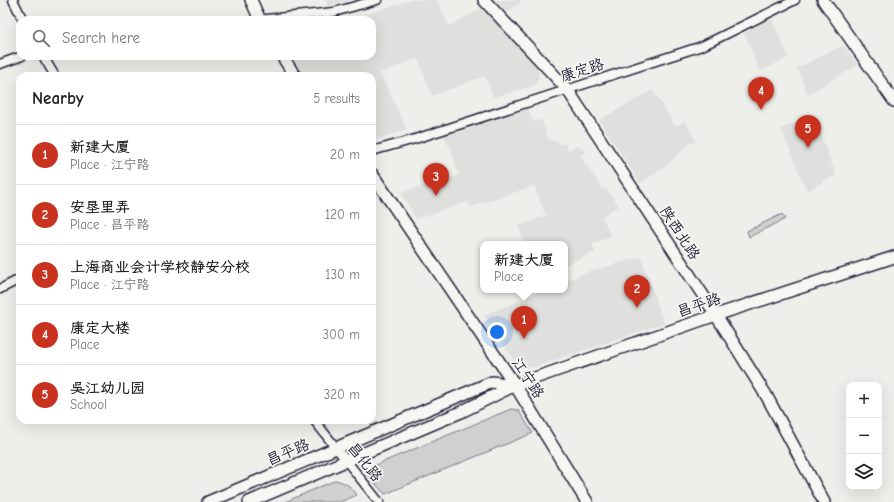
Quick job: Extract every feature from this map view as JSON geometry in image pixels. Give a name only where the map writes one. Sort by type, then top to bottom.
[{"type":"main road","points":[[250,0],[257,16]]},
{"type":"main road","name":"陕西北路","points":[[484,0],[567,89],[716,315],[766,395],[824,502]]},
{"type":"main road","points":[[823,0],[894,101]]},
{"type":"main road","points":[[285,60],[292,72]]},
{"type":"main road","name":"江宁路","points":[[376,180],[515,385],[587,502]]},
{"type":"main road","name":"昌平路","points":[[249,502],[461,412],[515,385],[716,315],[894,257]]},
{"type":"main road","name":"昌平路","points":[[208,502],[492,382],[515,385]]},
{"type":"street","points":[[12,0],[21,16]]},
{"type":"street","points":[[296,16],[334,12],[377,0]]},
{"type":"street","name":"康定路","points":[[376,150],[415,139],[702,46],[795,0]]},
{"type":"street","points":[[0,64],[16,58]]},
{"type":"street","points":[[45,60],[53,72]]},
{"type":"street","points":[[0,289],[16,281]]},
{"type":"street","name":"昌化路","points":[[317,424],[379,502]]},
{"type":"shaded area","points":[[325,0],[351,0],[328,7]]},
{"type":"shaded area","points":[[411,0],[437,0],[449,26],[484,7],[528,54],[536,66],[539,73],[539,78],[533,86],[493,97],[485,76],[432,96],[418,58],[380,73],[407,130],[376,140],[376,72],[300,72],[290,60],[376,60],[376,16],[361,16]]},
{"type":"shaded area","points":[[495,0],[520,0],[521,2],[510,10],[504,10]]},
{"type":"shaded area","points":[[771,18],[789,57],[760,72],[744,32]]},
{"type":"shaded area","points":[[843,45],[858,65],[807,95],[797,68]]},
{"type":"shaded area","points":[[653,90],[675,126],[685,121],[696,141],[688,145],[663,169],[640,183],[599,120]]},
{"type":"shaded area","points":[[528,108],[533,122],[542,120],[548,139],[553,140],[554,142],[558,141],[559,144],[565,143],[567,149],[579,146],[586,152],[580,156],[603,189],[606,188],[619,206],[602,216],[611,236],[592,245],[595,252],[568,264],[568,241],[524,241],[518,226],[546,216],[534,186],[470,207],[468,202],[416,219],[401,193],[459,175],[449,144],[447,144],[444,134]]},
{"type":"shaded area","points":[[814,116],[836,175],[807,191],[781,129]]},
{"type":"shaded area","points":[[641,257],[664,323],[535,367],[525,368],[517,365],[484,315],[538,293],[568,293],[568,280],[588,272]]},
{"type":"green space","points":[[782,214],[785,219],[749,237],[747,231]]},
{"type":"green space","points":[[511,409],[518,410],[533,433],[385,494],[370,478],[368,471],[373,466]]},
{"type":"green space","points":[[336,480],[348,485],[357,495],[340,502],[285,502]]},
{"type":"place","name":"康定大楼","points":[[761,110]]},
{"type":"place","name":"吴江幼儿园","points":[[808,148]]},
{"type":"place","name":"上海商业会计学校静安分校","points":[[436,196]]},
{"type":"place","name":"安垦里弄","points":[[637,308]]},
{"type":"place","name":"新建大厦","points":[[524,339]]}]
